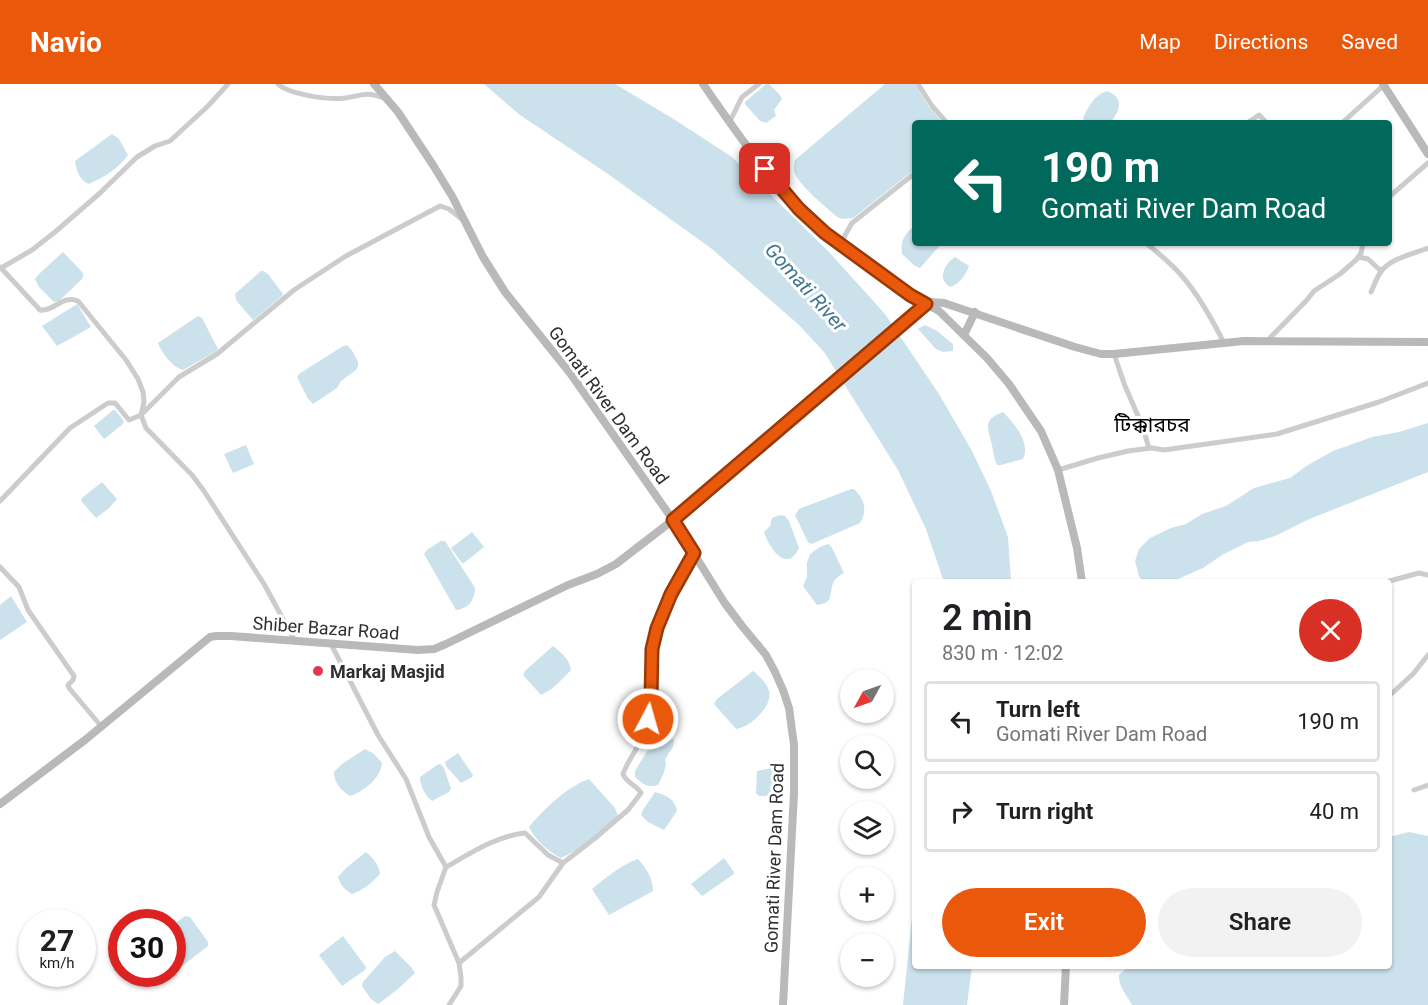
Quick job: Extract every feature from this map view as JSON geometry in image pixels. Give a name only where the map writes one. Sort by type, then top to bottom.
[{"type":"street","points":[[228,84],[170,141],[155,146],[137,157],[55,232],[32,250],[1,267],[40,310],[45,311],[67,299],[78,301],[126,360],[143,392],[144,402],[141,415],[146,428],[178,460],[204,491],[264,584],[294,641]]},
{"type":"street","points":[[278,84],[282,88],[302,95],[344,98],[363,93],[388,100]]},
{"type":"street","name":"Gomati River Dam Road","points":[[374,84],[398,112],[433,165],[483,257],[505,292],[570,373],[673,520],[724,602],[766,655],[776,672],[789,708],[794,745],[794,793],[783,1005]]},
{"type":"street","points":[[703,84],[729,123],[799,209],[840,244],[910,295],[939,311],[1009,384],[1041,431],[1058,470],[1077,548],[1082,579]]},
{"type":"street","points":[[729,123],[742,97],[759,84]]},
{"type":"street","points":[[918,84],[944,120]]},
{"type":"street","points":[[1345,120],[1384,84],[1428,154]]},
{"type":"street","points":[[1250,120],[1258,115],[1264,120]]},
{"type":"street","points":[[1392,194],[1428,163]]},
{"type":"street","points":[[840,244],[852,223],[912,175]]},
{"type":"street","points":[[0,501],[70,428],[108,402],[116,403],[129,420],[141,415],[178,377],[217,354],[294,291],[345,256],[440,206],[449,209],[464,221]]},
{"type":"street","points":[[1150,246],[1184,278],[1224,343]]},
{"type":"street","points":[[1267,341],[1314,291],[1349,267],[1359,257],[1362,246]]},
{"type":"street","points":[[1371,291],[1381,271],[1399,259],[1428,248]]},
{"type":"street","points":[[1359,257],[1368,259],[1381,271]]},
{"type":"street","points":[[926,304],[944,303],[1101,354],[1244,341],[1428,342]]},
{"type":"street","name":"Shiber Bazar Road","points":[[0,804],[210,637],[231,636],[418,650],[434,649],[568,585],[607,569],[673,520],[926,304]]},
{"type":"street","points":[[964,335],[975,312]]},
{"type":"street","points":[[1114,354],[1149,448]]},
{"type":"street","points":[[1058,470],[1098,458],[1149,448],[1164,450],[1277,434],[1369,405],[1428,383]]},
{"type":"street","points":[[459,963],[539,897],[563,863],[628,810],[641,793],[623,774],[643,735],[648,719],[652,649],[657,628],[671,594],[694,553]]},
{"type":"street","points":[[0,567],[19,587],[28,610],[74,676],[69,688],[100,726]]},
{"type":"street","points":[[1392,580],[1419,573],[1428,575]]},
{"type":"street","points":[[331,644],[378,735],[406,779],[429,837],[446,867]]},
{"type":"street","points":[[1392,693],[1413,674],[1428,655]]},
{"type":"street","points":[[1414,790],[1428,785]]},
{"type":"street","points":[[449,1005],[461,986],[459,963],[434,904],[446,867],[490,843],[513,834],[525,833],[548,855],[563,863]]},
{"type":"street","points":[[1064,1005],[1066,969]]},
{"type":"water","name":"Gomati River","points":[[484,84],[615,84],[732,157],[829,252],[885,314],[939,394],[972,451],[991,491],[1008,537],[1011,579],[943,579],[926,529],[898,470],[824,352],[799,325],[712,249],[608,174],[520,115]]},
{"type":"water","points":[[769,84],[782,99],[774,110],[776,116],[766,123],[760,121],[745,102]]},
{"type":"water","points":[[885,84],[915,84],[929,107],[940,120],[912,120],[912,171],[853,218],[837,217],[814,197],[794,172],[795,160]]},
{"type":"water","points":[[1107,91],[1116,97],[1119,105],[1113,118],[1112,120],[1084,120],[1092,102]]},
{"type":"water","points":[[112,134],[119,139],[128,155],[110,172],[89,184],[86,183],[79,175],[75,161]]},
{"type":"water","points":[[912,228],[912,246],[939,246],[920,268],[902,254],[902,245]]},
{"type":"water","points":[[63,252],[83,273],[83,278],[59,301],[54,302],[39,287],[35,279]]},
{"type":"water","points":[[955,257],[969,266],[962,279],[950,287],[943,276],[945,267]]},
{"type":"water","points":[[261,271],[268,274],[283,294],[253,320],[236,300],[235,294]]},
{"type":"water","points":[[77,304],[91,327],[57,346],[42,326]]},
{"type":"water","points":[[198,316],[202,318],[218,349],[183,370],[168,359],[158,343]]},
{"type":"water","points":[[925,325],[953,344],[953,351],[943,352],[936,349],[918,329]]},
{"type":"water","points":[[347,345],[358,362],[358,367],[341,381],[337,388],[313,404],[297,377]]},
{"type":"water","points":[[113,410],[124,421],[104,439],[94,426]]},
{"type":"water","points":[[1003,412],[1020,434],[1025,453],[1023,459],[997,465],[988,425],[992,418]]},
{"type":"water","points":[[1428,423],[1428,472],[1307,520],[1275,536],[1248,542],[1203,568],[1178,579],[1141,579],[1139,576],[1135,561],[1139,549],[1150,538],[1186,524],[1202,514],[1226,506],[1254,488],[1290,478],[1333,451],[1372,437]]},
{"type":"water","points":[[246,445],[254,464],[233,473],[224,454]]},
{"type":"water","points":[[102,482],[117,499],[96,518],[81,501]]},
{"type":"water","points":[[854,489],[864,505],[864,514],[860,523],[814,543],[808,542],[795,515],[799,509]]},
{"type":"water","points":[[785,516],[789,521],[799,548],[789,559],[784,559],[774,551],[764,532],[770,526],[772,518]]},
{"type":"water","points":[[472,532],[484,547],[462,563],[451,548]]},
{"type":"water","points":[[441,541],[445,541],[475,588],[474,596],[464,608],[456,610],[424,554]]},
{"type":"water","points":[[828,544],[844,573],[833,583],[830,598],[817,605],[803,586],[807,577],[807,563],[810,554]]},
{"type":"water","points":[[11,596],[27,622],[0,640],[0,605]]},
{"type":"water","points":[[553,646],[567,660],[571,670],[541,695],[523,675]]},
{"type":"water","points":[[753,671],[768,688],[768,703],[748,725],[736,729],[714,704],[717,699]]},
{"type":"water","points":[[674,739],[673,747],[665,759],[666,765],[658,785],[645,785],[635,777],[635,771],[652,743]]},
{"type":"water","points":[[365,749],[374,754],[382,763],[381,769],[370,784],[350,796],[335,780],[334,772]]},
{"type":"water","points":[[458,753],[473,775],[461,783],[445,762]]},
{"type":"water","points":[[440,764],[444,768],[451,789],[432,801],[423,790],[420,777]]},
{"type":"water","points":[[777,767],[782,770],[782,792],[779,796],[759,796],[756,793],[757,771]]},
{"type":"water","points":[[589,779],[615,808],[618,816],[584,845],[561,858],[543,845],[529,827],[557,799]]},
{"type":"water","points":[[655,792],[669,798],[677,811],[664,830],[648,822],[641,815]]},
{"type":"water","points":[[1409,832],[1428,836],[1428,1005],[1132,1005],[1120,983],[1119,975],[1126,969],[1392,969],[1392,836]]},
{"type":"water","points":[[366,852],[375,862],[380,874],[367,886],[352,894],[343,887],[338,877]]},
{"type":"water","points":[[724,858],[734,874],[702,896],[691,884]]},
{"type":"water","points":[[638,859],[648,873],[653,891],[609,915],[592,889],[619,868]]},
{"type":"water","points":[[186,916],[190,917],[208,942],[208,946],[186,963]]},
{"type":"water","points":[[912,918],[912,969],[972,969],[967,1005],[903,1005]]},
{"type":"water","points":[[343,936],[366,967],[342,986],[319,955]]},
{"type":"water","points":[[395,951],[415,973],[378,1004],[371,999],[362,986],[363,982],[385,957]]},
{"type":"place","name":"Markaj Masjid","points":[[318,671]]},
{"type":"district","name":"টিক্কারচর","points":[[1152,425]]},
{"type":"route","points":[[648,719],[652,649],[657,628],[671,594],[694,553],[673,520],[926,304],[917,300],[825,233],[799,209],[765,169]]}]
